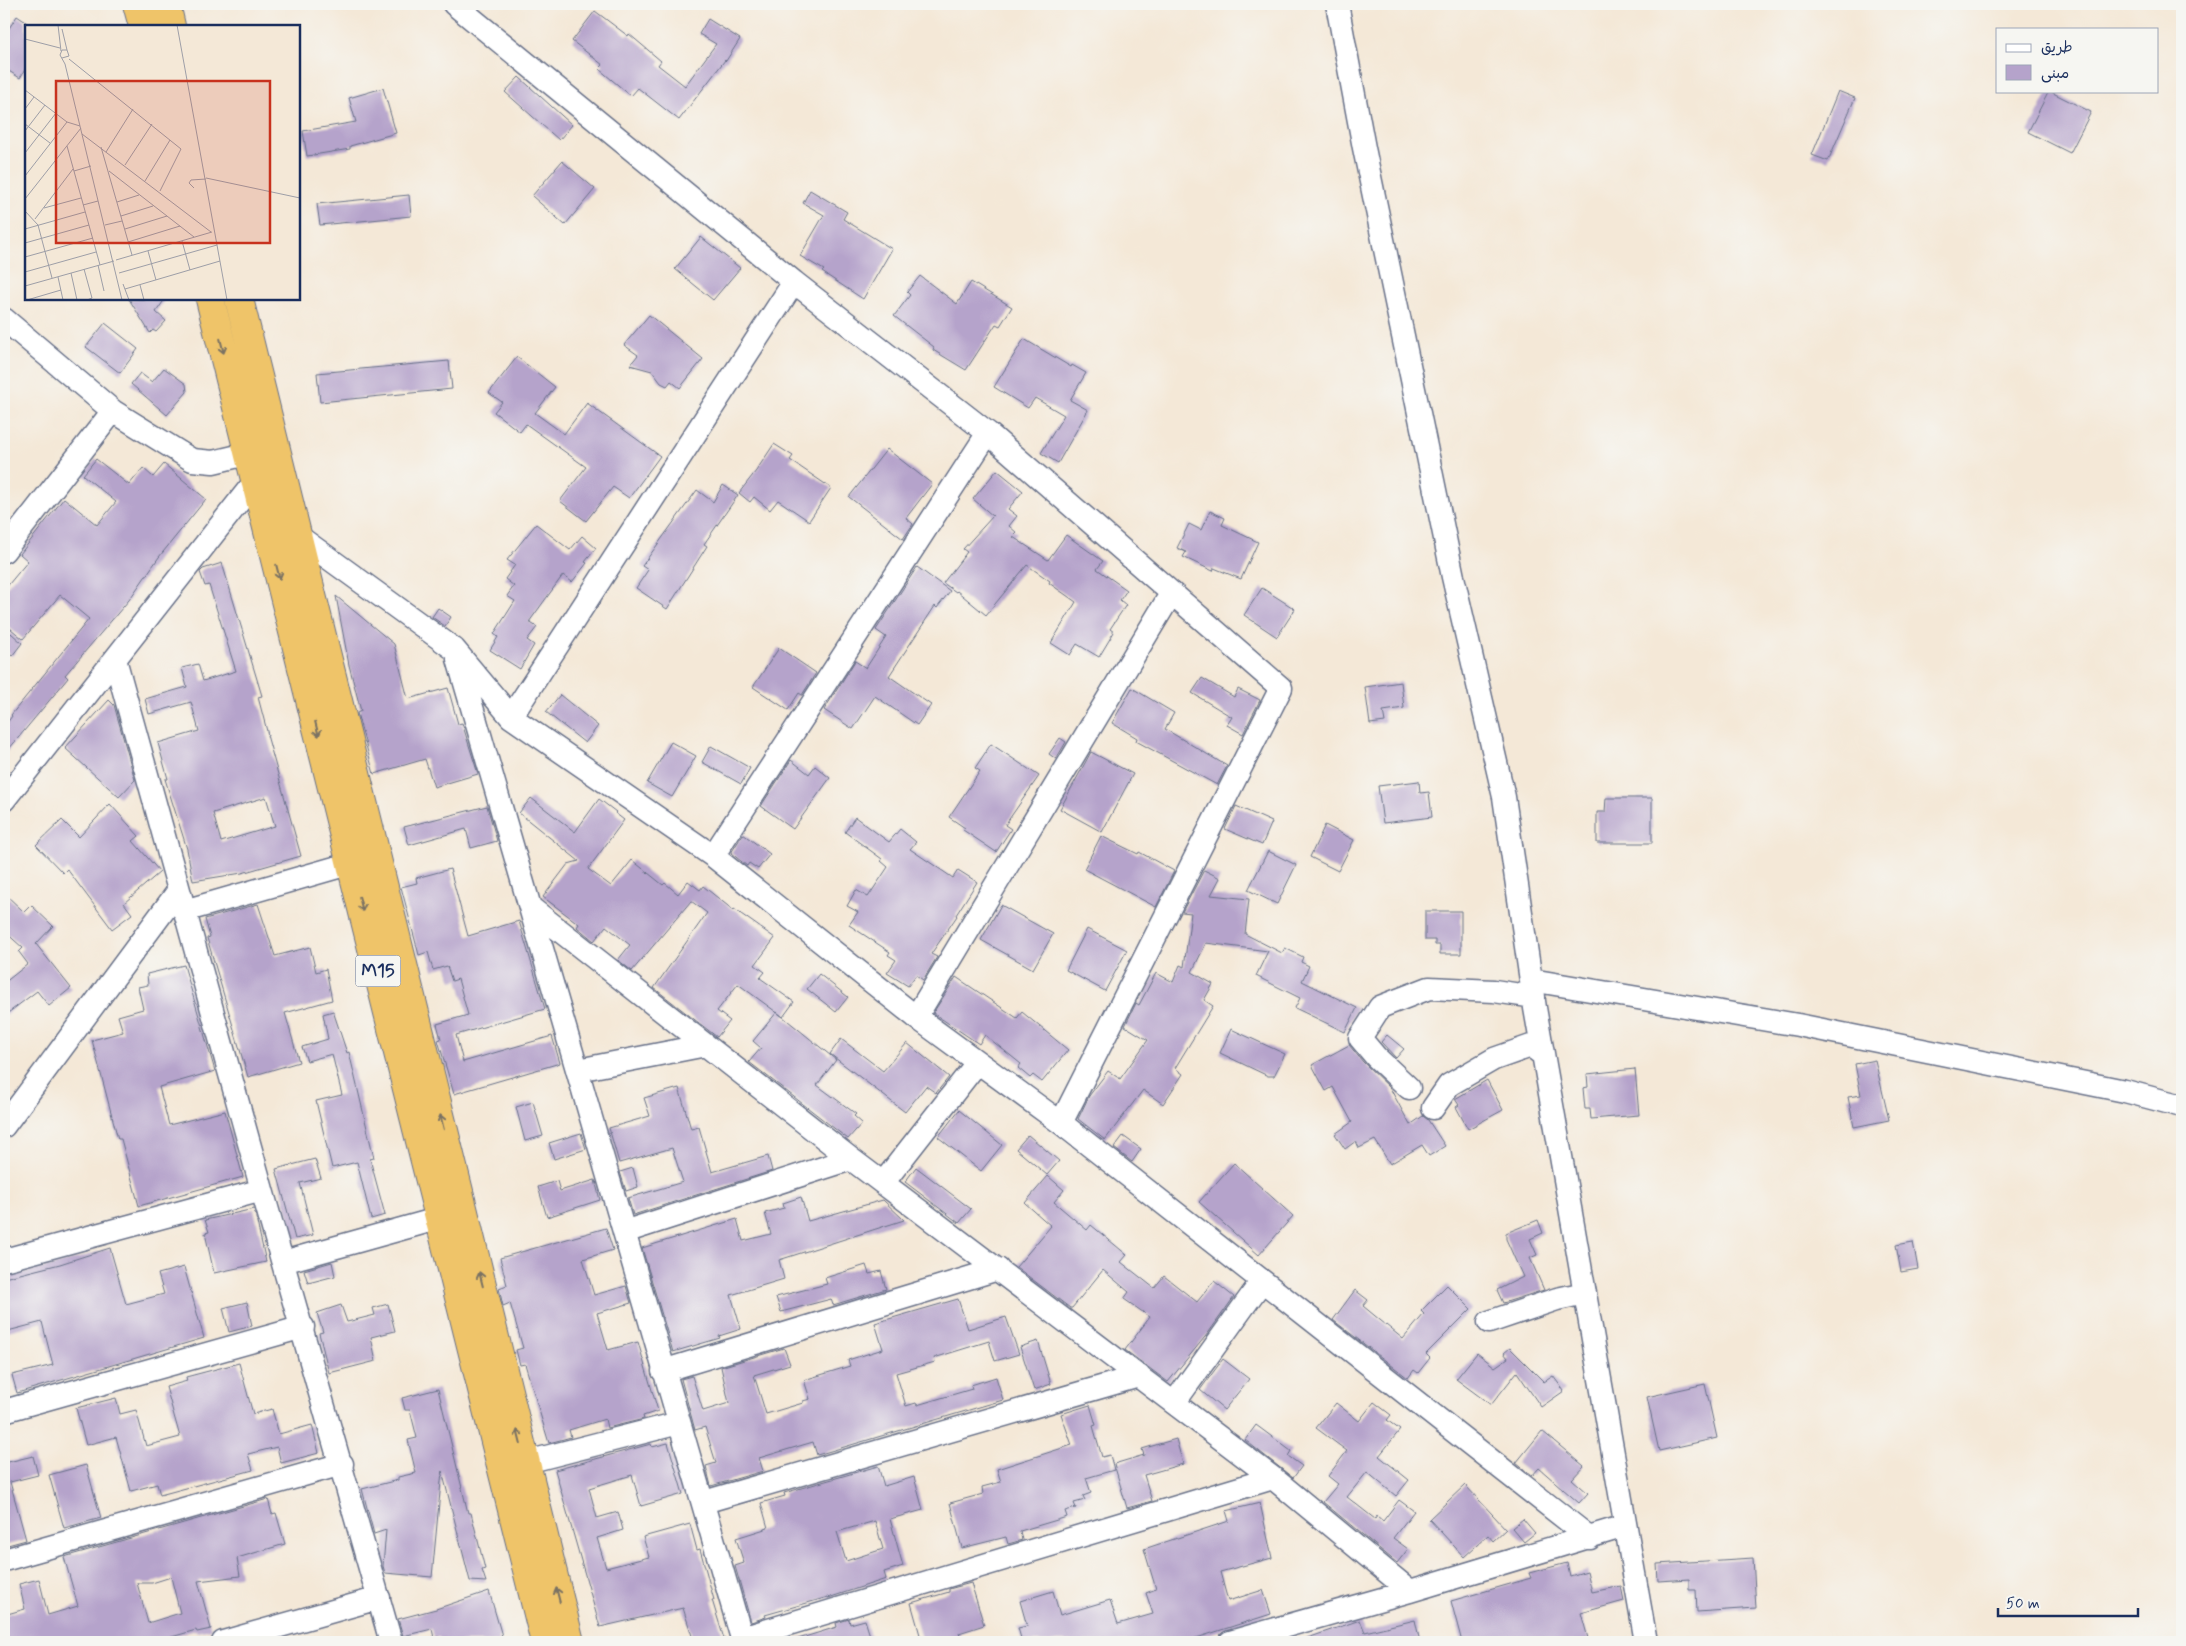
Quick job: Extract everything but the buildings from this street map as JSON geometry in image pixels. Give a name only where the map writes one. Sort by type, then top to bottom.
[{"type":"highway","points":[[137,4],[142,25]]},
{"type":"highway","points":[[166,4],[171,25]]},
{"type":"highway","name":"M15","points":[[210,300],[350,862],[452,1215]]},
{"type":"highway","name":"M15","points":[[239,300],[377,857],[452,1215],[514,1466],[570,1642]]},
{"type":"highway","name":"M15","points":[[514,1466],[545,1642]]},
{"type":"street","points":[[454,4],[794,282],[988,433],[1281,688],[1061,1122]]},
{"type":"street","points":[[1337,4],[1364,148],[1453,578],[1504,797],[1532,988],[1646,1642]]},
{"type":"street","points":[[511,717],[794,282]]},
{"type":"street","points":[[6,324],[113,411],[192,460],[213,462],[249,453],[279,460]]},
{"type":"street","points":[[4,551],[113,411]]},
{"type":"street","points":[[713,856],[988,433]]},
{"type":"street","points":[[4,800],[256,480],[279,460]]},
{"type":"street","points":[[270,539],[298,536],[454,649],[511,717],[713,856],[916,1016],[1061,1122],[1590,1538]]},
{"type":"street","points":[[916,1016],[1171,594]]},
{"type":"street","points":[[454,649],[532,908],[663,1371],[704,1502],[743,1640],[1273,1478]]},
{"type":"street","points":[[115,659],[262,1190],[342,1464],[391,1642]]},
{"type":"street","points":[[4,1126],[181,901],[377,857]]},
{"type":"street","points":[[532,908],[851,1159],[1273,1478],[1410,1591]]},
{"type":"street","points":[[1409,1088],[1376,1057],[1360,1038],[1380,1007],[1429,988],[1494,991],[1532,988],[1798,1025],[2125,1091],[2182,1106]]},
{"type":"street","points":[[578,1070],[706,1045]]},
{"type":"street","points":[[1433,1108],[1450,1085],[1494,1059],[1531,1046],[1544,1055]]},
{"type":"street","points":[[884,1183],[978,1063]]},
{"type":"street","points":[[624,1232],[851,1159]]},
{"type":"street","points":[[4,1260],[262,1190]]},
{"type":"street","points":[[283,1262],[452,1215]]},
{"type":"street","points":[[663,1371],[998,1269]]},
{"type":"street","points":[[1174,1403],[1262,1281]]},
{"type":"street","points":[[1489,1322],[1585,1293]]},
{"type":"street","points":[[4,1410],[303,1328]]},
{"type":"street","points":[[704,1502],[1139,1376]]},
{"type":"street","points":[[514,1466],[679,1423]]},
{"type":"street","points":[[4,1560],[342,1464]]},
{"type":"street","points":[[1230,1642],[1290,1634],[1410,1591],[1625,1526]]},
{"type":"street","points":[[224,1642],[379,1598]]}]
